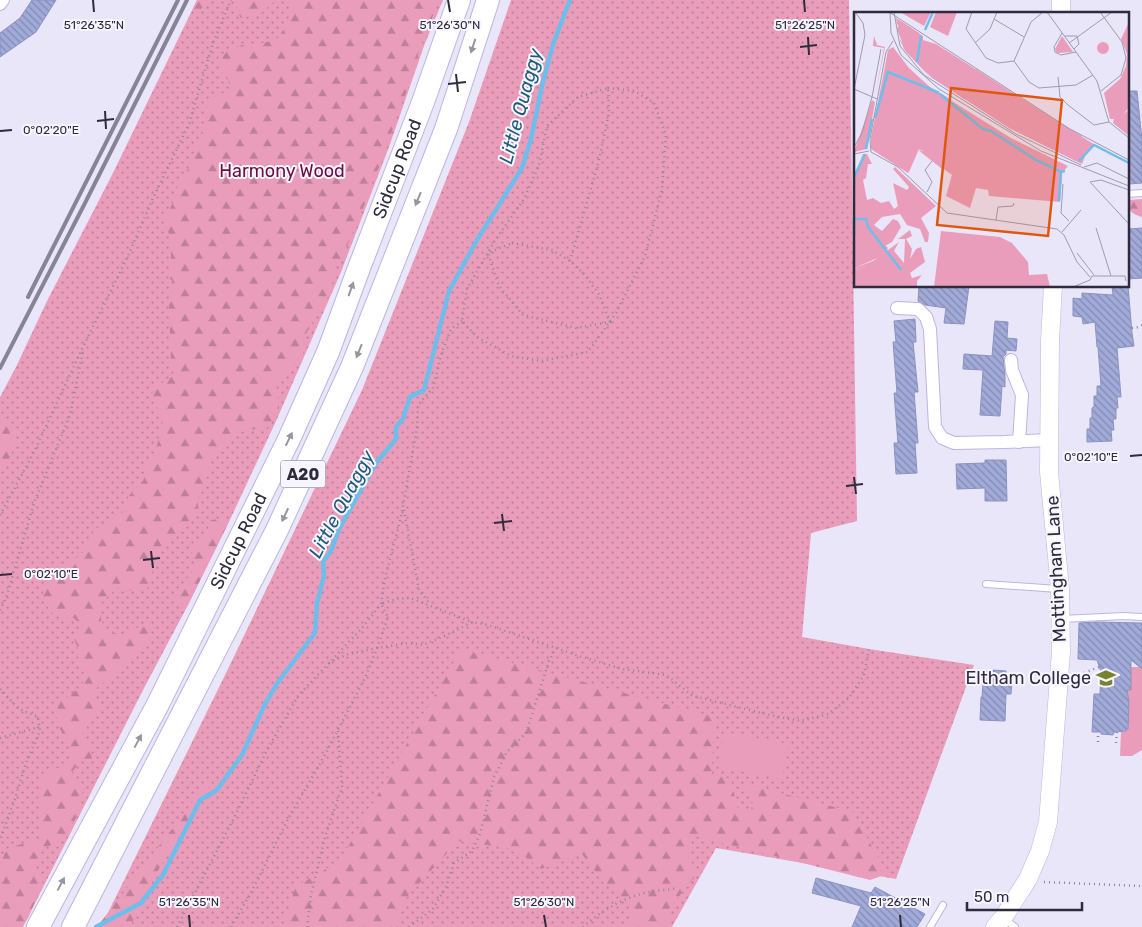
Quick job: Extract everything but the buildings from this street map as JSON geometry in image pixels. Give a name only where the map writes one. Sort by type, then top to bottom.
[{"type":"highway","name":"Sidcup Road","points":[[38,927],[157,706],[289,439],[328,352],[423,102],[459,0]]},
{"type":"highway","name":"Sidcup Road","points":[[72,927],[278,530],[352,367],[446,129],[488,0]]},
{"type":"street","points":[[0,4],[3,0]]},
{"type":"street","name":"Mottingham Lane","points":[[1004,924],[1028,879],[1040,851],[1048,822],[1060,652],[1060,589],[1049,472],[1050,341],[1054,288]]},
{"type":"street","points":[[898,308],[918,310],[926,317],[930,329],[935,427],[942,438],[954,443],[1050,440]]},
{"type":"street","points":[[1011,360],[1012,370],[1022,395],[1019,442]]},
{"type":"lane","points":[[986,584],[1060,589]]},
{"type":"lane","points":[[1060,619],[1142,617]]},
{"type":"lane","points":[[930,927],[943,905]]},
{"type":"path","points":[[0,516],[34,452],[190,124],[213,43],[231,0]]},
{"type":"path","points":[[570,261],[598,164],[608,113],[608,88]]},
{"type":"path","points":[[177,927],[267,750],[298,696],[362,628],[381,604],[418,428],[418,405],[433,388],[442,352],[451,329],[462,321],[467,289],[494,242],[524,199],[538,165],[547,126],[578,97],[608,88],[635,91],[654,104],[666,135],[662,190],[645,256],[616,313],[588,352],[541,361],[511,356],[477,336],[462,321]]},
{"type":"path","points":[[488,252],[512,243],[552,250],[570,261],[585,275],[600,296],[610,322]]},
{"type":"path","points":[[488,252],[499,286],[523,315],[576,328],[610,322]]},
{"type":"path","points":[[1132,328],[1142,325]]},
{"type":"path","points":[[0,610],[7,596],[34,503],[70,415],[84,346]]},
{"type":"path","points":[[403,506],[419,590],[431,605]]},
{"type":"path","points":[[381,604],[396,599],[410,598],[472,622],[488,625],[622,669],[666,675],[693,696],[801,721],[828,714],[849,698],[864,675],[869,649]]},
{"type":"path","points":[[232,927],[365,678],[388,617],[381,604]]},
{"type":"path","points":[[328,664],[348,654],[377,648],[408,643],[423,645],[472,622]]},
{"type":"path","points":[[409,927],[434,909],[446,887],[454,863],[472,851],[480,834],[494,777],[507,752],[526,733],[549,661],[556,648]]},
{"type":"path","points":[[1084,673],[1099,667]]},
{"type":"path","points":[[0,689],[19,709],[38,717],[40,731],[26,763],[0,840]]},
{"type":"path","points":[[0,738],[39,727]]},
{"type":"path","points":[[308,927],[311,895],[325,837],[342,787],[338,728]]},
{"type":"path","points":[[1116,742],[1117,731]]},
{"type":"path","points":[[1098,732],[1098,742]]},
{"type":"path","points":[[1042,881],[1142,886]]},
{"type":"path","points":[[582,927],[599,914],[625,900],[648,892],[678,888]]},
{"type":"green space","points":[[197,0],[443,0],[424,46],[389,147],[341,272],[277,419],[228,524],[23,927],[0,927],[0,397],[112,175]]},
{"type":"green space","points":[[197,0],[206,0],[198,16],[192,11]]},
{"type":"green space","points":[[243,0],[276,0],[261,13],[241,18],[237,12],[237,6]]},
{"type":"green space","name":"Harmony Wood","points":[[288,0],[439,0],[419,51],[413,75],[382,162],[373,178],[369,198],[364,205],[344,255],[335,268],[332,290],[304,337],[303,354],[298,363],[276,380],[279,408],[269,427],[238,432],[210,459],[206,484],[198,496],[198,511],[188,525],[171,540],[150,565],[153,575],[148,587],[140,592],[117,588],[102,602],[101,621],[109,632],[123,635],[150,622],[150,641],[94,690],[101,712],[91,719],[81,718],[87,728],[81,736],[88,740],[92,759],[81,761],[72,772],[83,791],[79,812],[63,841],[43,848],[35,865],[43,884],[22,927],[0,927],[0,884],[2,883],[1,869],[3,857],[8,848],[39,839],[42,817],[38,800],[41,781],[53,770],[72,761],[69,752],[71,743],[59,728],[55,705],[66,699],[82,685],[85,675],[78,663],[78,648],[73,637],[81,626],[74,618],[62,619],[50,611],[42,596],[47,581],[57,567],[71,562],[81,555],[94,530],[125,511],[128,497],[143,481],[147,466],[155,452],[163,424],[152,394],[154,385],[165,382],[174,375],[171,362],[169,298],[176,284],[168,277],[171,239],[162,217],[169,211],[180,181],[190,166],[200,135],[207,123],[207,107],[211,98],[230,88],[229,81],[221,72],[220,61],[227,51],[242,45],[276,40],[288,22],[290,12]]},
{"type":"green space","points":[[511,0],[849,0],[857,521],[811,533],[802,637],[974,665],[896,879],[716,848],[672,927],[101,927],[362,390],[469,122]]},
{"type":"green space","points":[[1142,199],[1141,217],[1131,211],[1130,200]]},
{"type":"green space","points":[[0,417],[18,429],[11,455],[0,474]]},
{"type":"green space","points":[[230,519],[188,605],[178,602],[173,594],[196,567],[192,555],[192,544],[206,534],[211,520]]},
{"type":"green space","points":[[461,649],[714,717],[712,774],[731,779],[737,807],[749,814],[753,804],[744,788],[747,784],[853,812],[887,874],[870,880],[695,836],[686,853],[698,873],[668,910],[671,927],[620,927],[630,921],[630,907],[620,895],[604,883],[582,854],[541,869],[515,849],[458,841],[406,898],[395,927],[284,927],[295,887],[340,861]]},
{"type":"green space","points":[[1131,667],[1142,668],[1142,750],[1132,756],[1120,756],[1121,732],[1128,729],[1126,690],[1131,689]]},
{"type":"green space","points":[[724,732],[789,744],[782,779],[718,767]]},
{"type":"green space","points":[[224,761],[156,874],[130,927],[97,927]]},
{"type":"waterway","name":"Little Quaggy","points":[[96,927],[141,903],[163,875],[200,800],[217,790],[242,755],[265,704],[278,682],[315,633],[317,603],[324,576],[323,562],[331,551],[339,529],[376,463],[396,439],[396,427],[403,419],[410,397],[424,390],[449,291],[477,240],[522,168],[531,139],[553,44],[570,0]]},
{"type":"railway","points":[[28,297],[178,0]]},
{"type":"railway","points":[[0,368],[187,0]]},
{"type":"place","name":"Eltham College","points":[[1106,678]]}]
